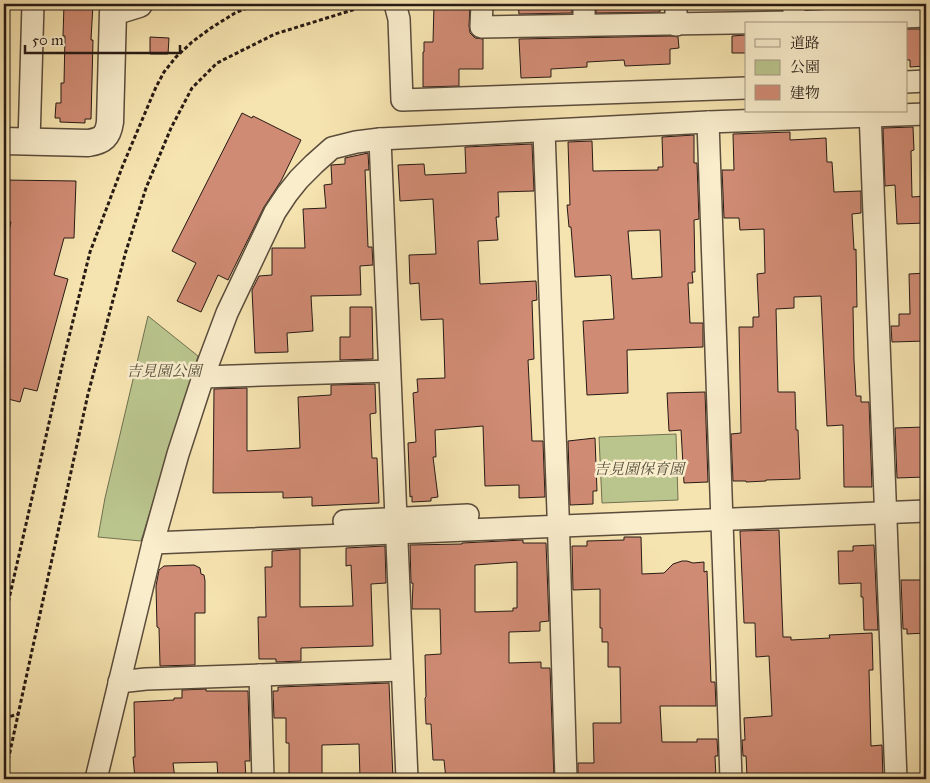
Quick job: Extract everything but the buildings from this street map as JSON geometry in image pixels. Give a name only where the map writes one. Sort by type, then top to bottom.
[{"type":"street","points":[[29,142],[33,4]]},
{"type":"street","points":[[4,141],[88,143],[96,142],[103,138],[108,131],[110,122],[113,12],[139,4]]},
{"type":"street","points":[[395,4],[399,19],[402,100],[745,88]]},
{"type":"street","points":[[482,4],[482,27],[584,25],[676,14],[794,17],[905,10],[926,16]]},
{"type":"street","points":[[584,4],[584,25]]},
{"type":"street","points":[[908,82],[926,81]]},
{"type":"street","points":[[870,114],[896,779]]},
{"type":"street","points":[[96,779],[155,537],[178,454],[203,377],[227,313],[286,194],[332,148],[356,142],[380,140],[870,114],[926,114]]},
{"type":"street","points":[[708,122],[730,779]]},
{"type":"street","points":[[544,131],[566,779]]},
{"type":"street","points":[[380,140],[406,779]]},
{"type":"street","points":[[203,377],[389,371]]},
{"type":"street","points":[[155,537],[395,525],[885,506],[926,498]]},
{"type":"street","points":[[885,506],[926,511]]},
{"type":"street","points":[[119,682],[260,674],[402,670]]},
{"type":"street","points":[[260,674],[263,779]]},
{"type":"path","points":[[4,622],[64,357],[90,252],[123,165],[156,87],[164,72],[176,57],[211,28],[247,8],[277,4]]},
{"type":"path","points":[[4,779],[88,394],[126,251],[146,188],[171,128],[192,88],[217,62],[275,34],[372,4]]},
{"type":"path","points":[[4,718],[19,714]]},
{"type":"green space","name":"吉見園公園","points":[[148,316],[198,356],[141,541],[98,537],[105,498]]},
{"type":"green space","name":"吉見園保育園","points":[[676,434],[678,500],[602,503],[599,437]]}]
